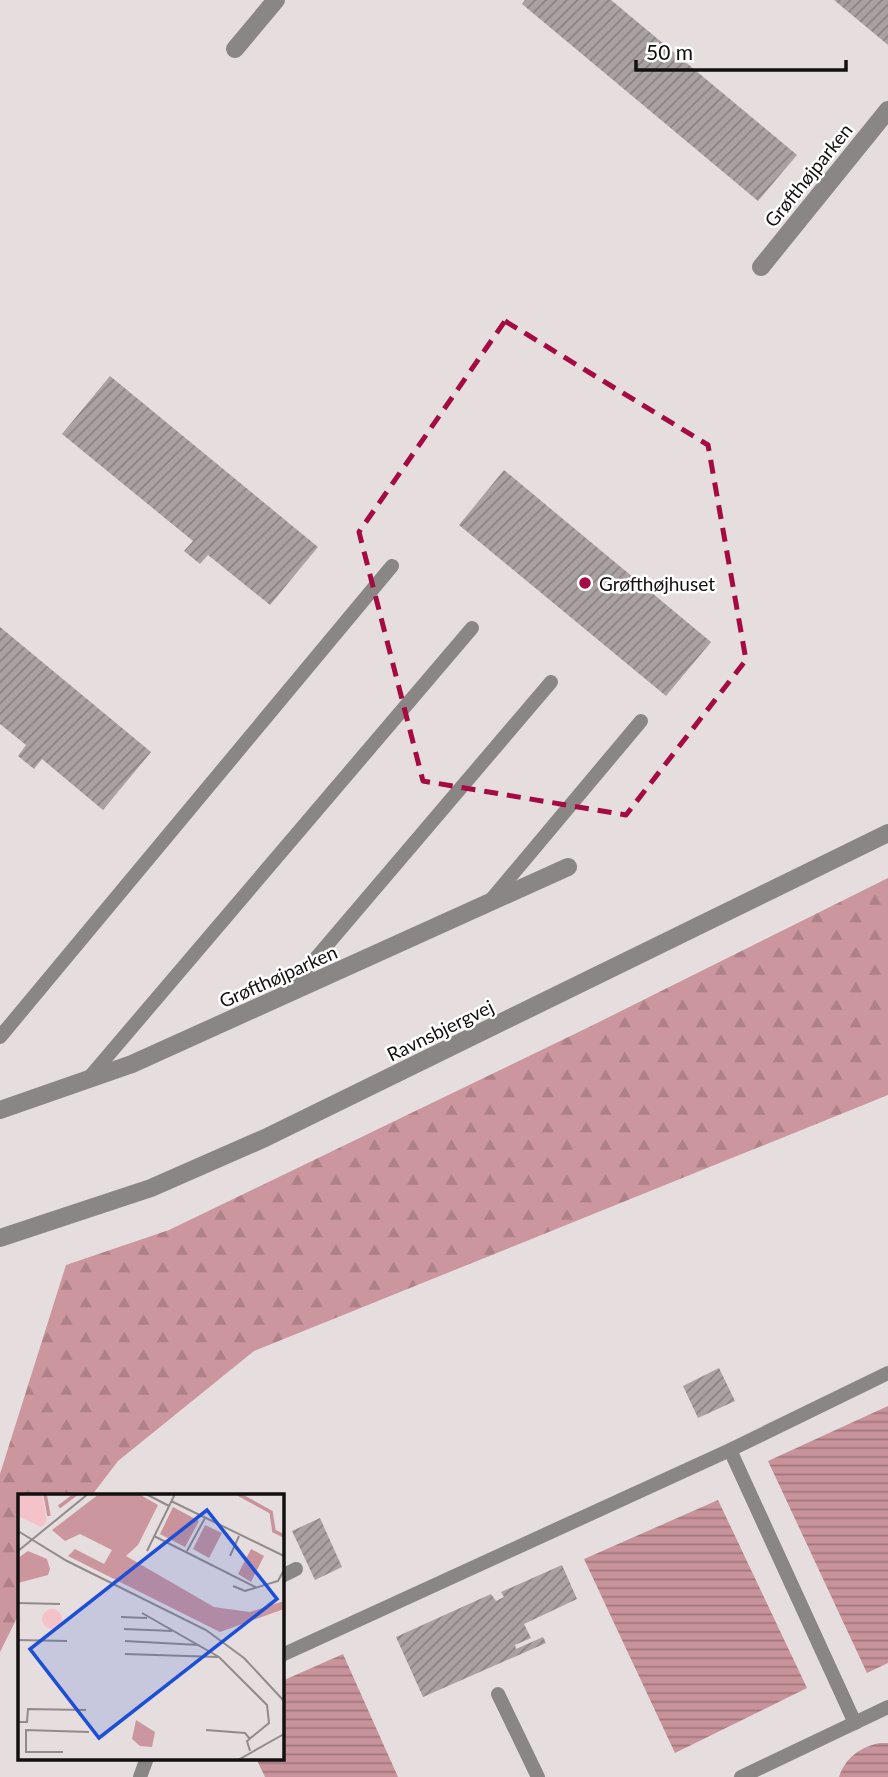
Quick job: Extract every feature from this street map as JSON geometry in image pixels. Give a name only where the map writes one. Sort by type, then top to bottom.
[{"type":"street","points":[[235,49],[276,0]]},
{"type":"street","name":"Grøfthøjparken","points":[[761,267],[888,110]]},
{"type":"street","name":"Ravnsbjergvej","points":[[0,1238],[151,1188],[265,1138],[888,833]]},
{"type":"street","name":"Grøfthøjparken","points":[[0,1110],[132,1064],[568,867]]},
{"type":"lane","points":[[0,1037],[392,566]]},
{"type":"lane","points":[[87,1080],[472,628]]},
{"type":"lane","points":[[284,996],[551,682]]},
{"type":"lane","points":[[487,905],[641,721]]},
{"type":"lane","points":[[284,1654],[730,1450],[888,1373]]},
{"type":"lane","points":[[730,1450],[855,1723]]},
{"type":"lane","points":[[284,1575],[296,1569]]},
{"type":"lane","points":[[498,1694],[537,1777]]},
{"type":"lane","points":[[741,1777],[888,1707]]},
{"type":"lane","points":[[140,1777],[146,1760]]},
{"type":"highlighted area","points":[[505,321],[708,445],[746,660],[626,815],[423,781],[359,532]]},
{"type":"green space","points":[[888,878],[888,1095],[254,1351],[118,1461],[93,1494],[18,1494],[18,1616],[0,1652],[0,1474],[66,1265],[169,1230],[589,1027]]},
{"type":"shaded area","points":[[888,1406],[888,1663],[867,1673],[768,1461]]},
{"type":"shaded area","points":[[718,1500],[807,1688],[675,1753],[584,1559]]},
{"type":"shaded area","points":[[343,1654],[398,1777],[265,1777],[257,1760],[284,1760],[284,1680]]},
{"type":"shaded area","points":[[880,1743],[888,1743],[888,1777],[839,1777],[854,1754]]},
{"type":"building","points":[[525,0],[611,0],[797,155],[758,201],[522,4]]},
{"type":"building","points":[[834,0],[888,0],[888,45]]},
{"type":"building","points":[[110,376],[318,547],[270,605],[208,555],[200,564],[184,551],[193,541],[62,434]]},
{"type":"building","name":"Grøfthøjhuset","points":[[504,470],[711,642],[666,696],[459,525]]},
{"type":"building","points":[[0,627],[151,752],[103,810],[42,759],[34,769],[18,756],[26,745],[0,724]]},
{"type":"building","points":[[719,1368],[735,1401],[698,1418],[683,1386]]},
{"type":"building","points":[[320,1518],[342,1567],[315,1580],[292,1531]]},
{"type":"building","points":[[562,1565],[577,1599],[524,1624],[531,1638],[515,1645],[516,1649],[543,1637],[546,1643],[423,1697],[396,1637],[491,1594],[496,1601],[504,1597],[501,1592]]},
{"type":"place","name":"Grøfthøjhuset","points":[[585,583]]}]
